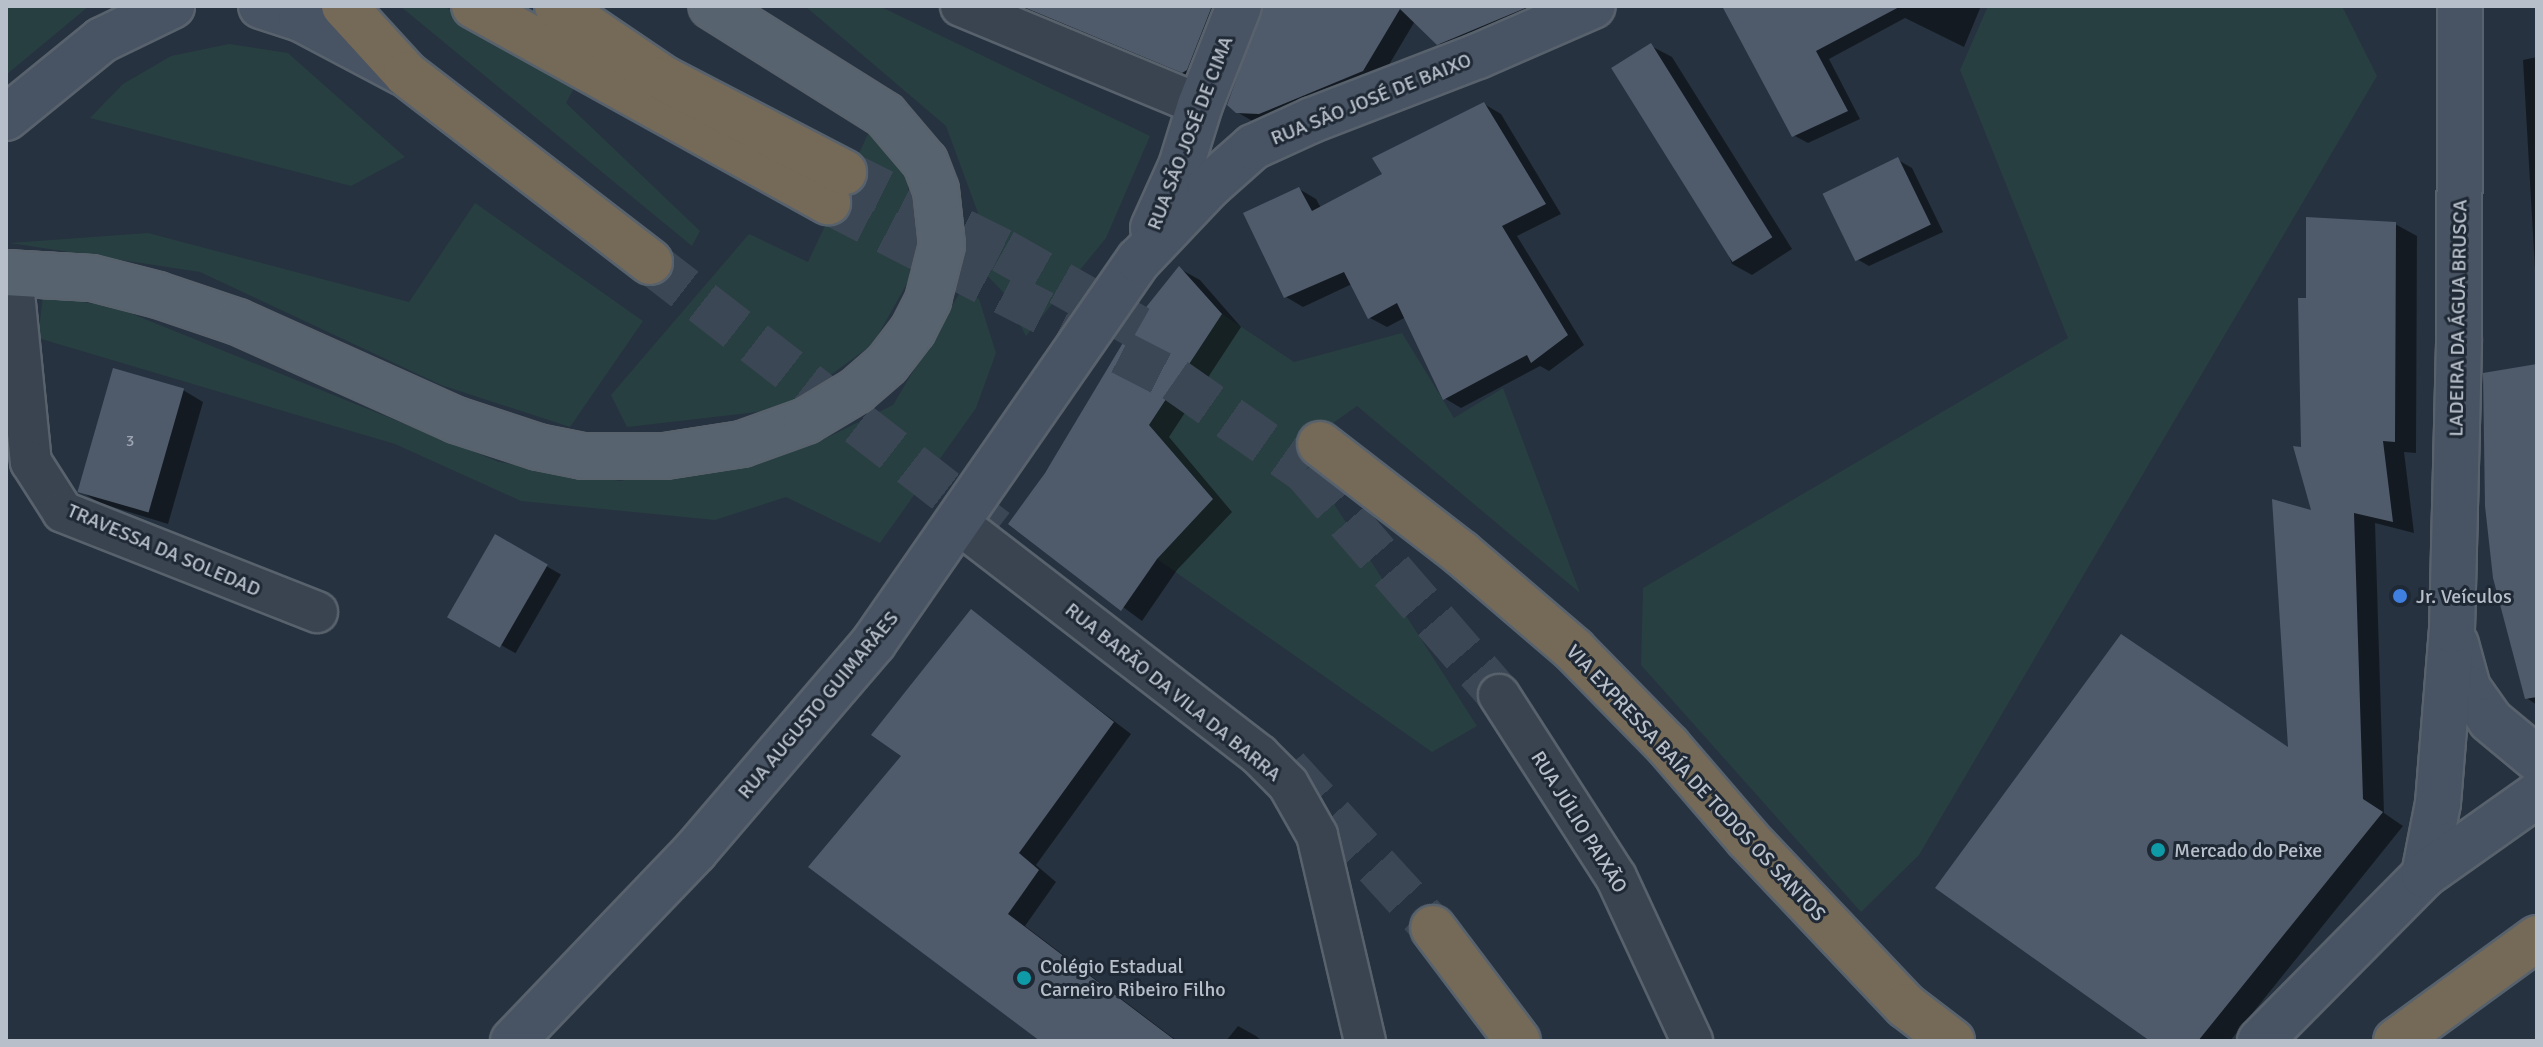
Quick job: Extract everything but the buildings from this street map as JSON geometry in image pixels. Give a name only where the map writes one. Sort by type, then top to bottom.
[{"type":"highway","points":[[344,6],[406,74],[650,262]]},
{"type":"highway","points":[[474,6],[836,187],[665,79],[557,6]]},
{"type":"highway","name":"VIA EXPRESSA BAÍA DE TODOS OS SANTOS","points":[[1320,444],[1461,553],[1574,650],[1668,746],[1747,838],[1906,1006],[1952,1041]]},
{"type":"highway","points":[[1433,928],[1518,1041]]},
{"type":"highway","points":[[2396,1041],[2537,938]]},
{"type":"main road","points":[[323,6],[406,74]]},
{"type":"main road","points":[[8,272],[92,278],[158,295],[238,322],[456,420],[538,447],[583,456],[665,456],[742,444],[806,421],[856,391],[887,364],[913,330],[928,300],[942,245],[936,190],[925,162],[885,115],[711,6]]},
{"type":"street","points":[[6,118],[102,40],[172,6]]},
{"type":"street","points":[[261,6],[301,19],[406,74]]},
{"type":"street","points":[[961,6],[1200,105],[1210,120],[1228,135],[1253,147]]},
{"type":"street","name":"RUA SÃO JOSÉ DE CIMA","points":[[1139,260],[1181,166],[1200,105],[1239,6]]},
{"type":"street","name":"RUA SÃO JOSÉ DE BAIXO","points":[[1139,260],[1209,186],[1253,147],[1338,109],[1478,56],[1593,6]]},
{"type":"street","name":"LADEIRA DA ÁGUA BRUSCA","points":[[2424,875],[2438,803],[2452,630],[2459,339],[2460,6]]},
{"type":"street","name":"RUA AUGUSTO GUIMARÃES","points":[[513,1041],[695,851],[874,642],[1139,260]]},
{"type":"street","name":"TRAVESSA DA SOLEDAD","points":[[8,272],[31,462],[63,512],[317,612]]},
{"type":"street","name":"RUA BARÃO DA VILA DA BARRA","points":[[958,523],[1259,755],[1288,784],[1317,835],[1365,1041]]},
{"type":"street","name":"LADEIRA DA ÁGUA BRUSCA","points":[[2452,630],[2468,688],[2490,720],[2537,759]]},
{"type":"street","name":"RUA JÚLIO PAIXÃO","points":[[1499,695],[1616,877],[1692,1041]]},
{"type":"street","points":[[2260,1041],[2424,875],[2537,795]]},
{"type":"green space","points":[[6,6],[89,6],[6,75]]},
{"type":"green space","points":[[400,6],[443,6],[579,79],[566,103],[700,231],[692,246]]},
{"type":"green space","points":[[805,6],[879,6],[1150,136],[1106,238],[1026,336],[1003,292],[973,261],[978,213],[946,126]]},
{"type":"green space","points":[[1988,6],[2342,6],[2377,76],[1919,855],[1861,912],[1641,665],[1643,588],[2068,338],[1960,70]]},
{"type":"green space","points":[[229,44],[288,53],[405,157],[351,186],[90,118],[123,84],[171,56]]},
{"type":"green space","points":[[869,132],[908,177],[910,278],[873,344],[784,409],[627,427],[611,395],[749,234],[808,262]]},
{"type":"green space","points":[[475,203],[643,321],[570,427],[441,385],[200,272],[10,243],[148,233],[409,302]]},
{"type":"green space","points":[[1179,266],[1222,314],[1294,362],[1402,333],[1454,418],[1503,388],[1580,593],[1357,406],[1298,448],[1477,726],[1432,752],[1157,559],[1045,473]]},
{"type":"green space","points":[[962,289],[979,299],[996,353],[976,408],[880,543],[786,497],[715,520],[521,501],[395,444],[38,338],[43,296],[115,307],[499,462],[620,481],[812,445],[893,405]]},
{"type":"tunnel","points":[[844,172],[1003,251],[1139,328]]},
{"type":"tunnel","points":[[828,202],[1175,380],[1305,471],[1499,695]]},
{"type":"tunnel","points":[[650,262],[996,530]]},
{"type":"tunnel","points":[[1287,768],[1433,928]]},
{"type":"place","name":"Jr. Veículos","points":[[2400,596]]},
{"type":"place","name":"Mercado do Peixe","points":[[2158,850]]},
{"type":"place","name":"Colégio Estadual Carneiro Ribeiro Filho","points":[[1024,978]]}]
